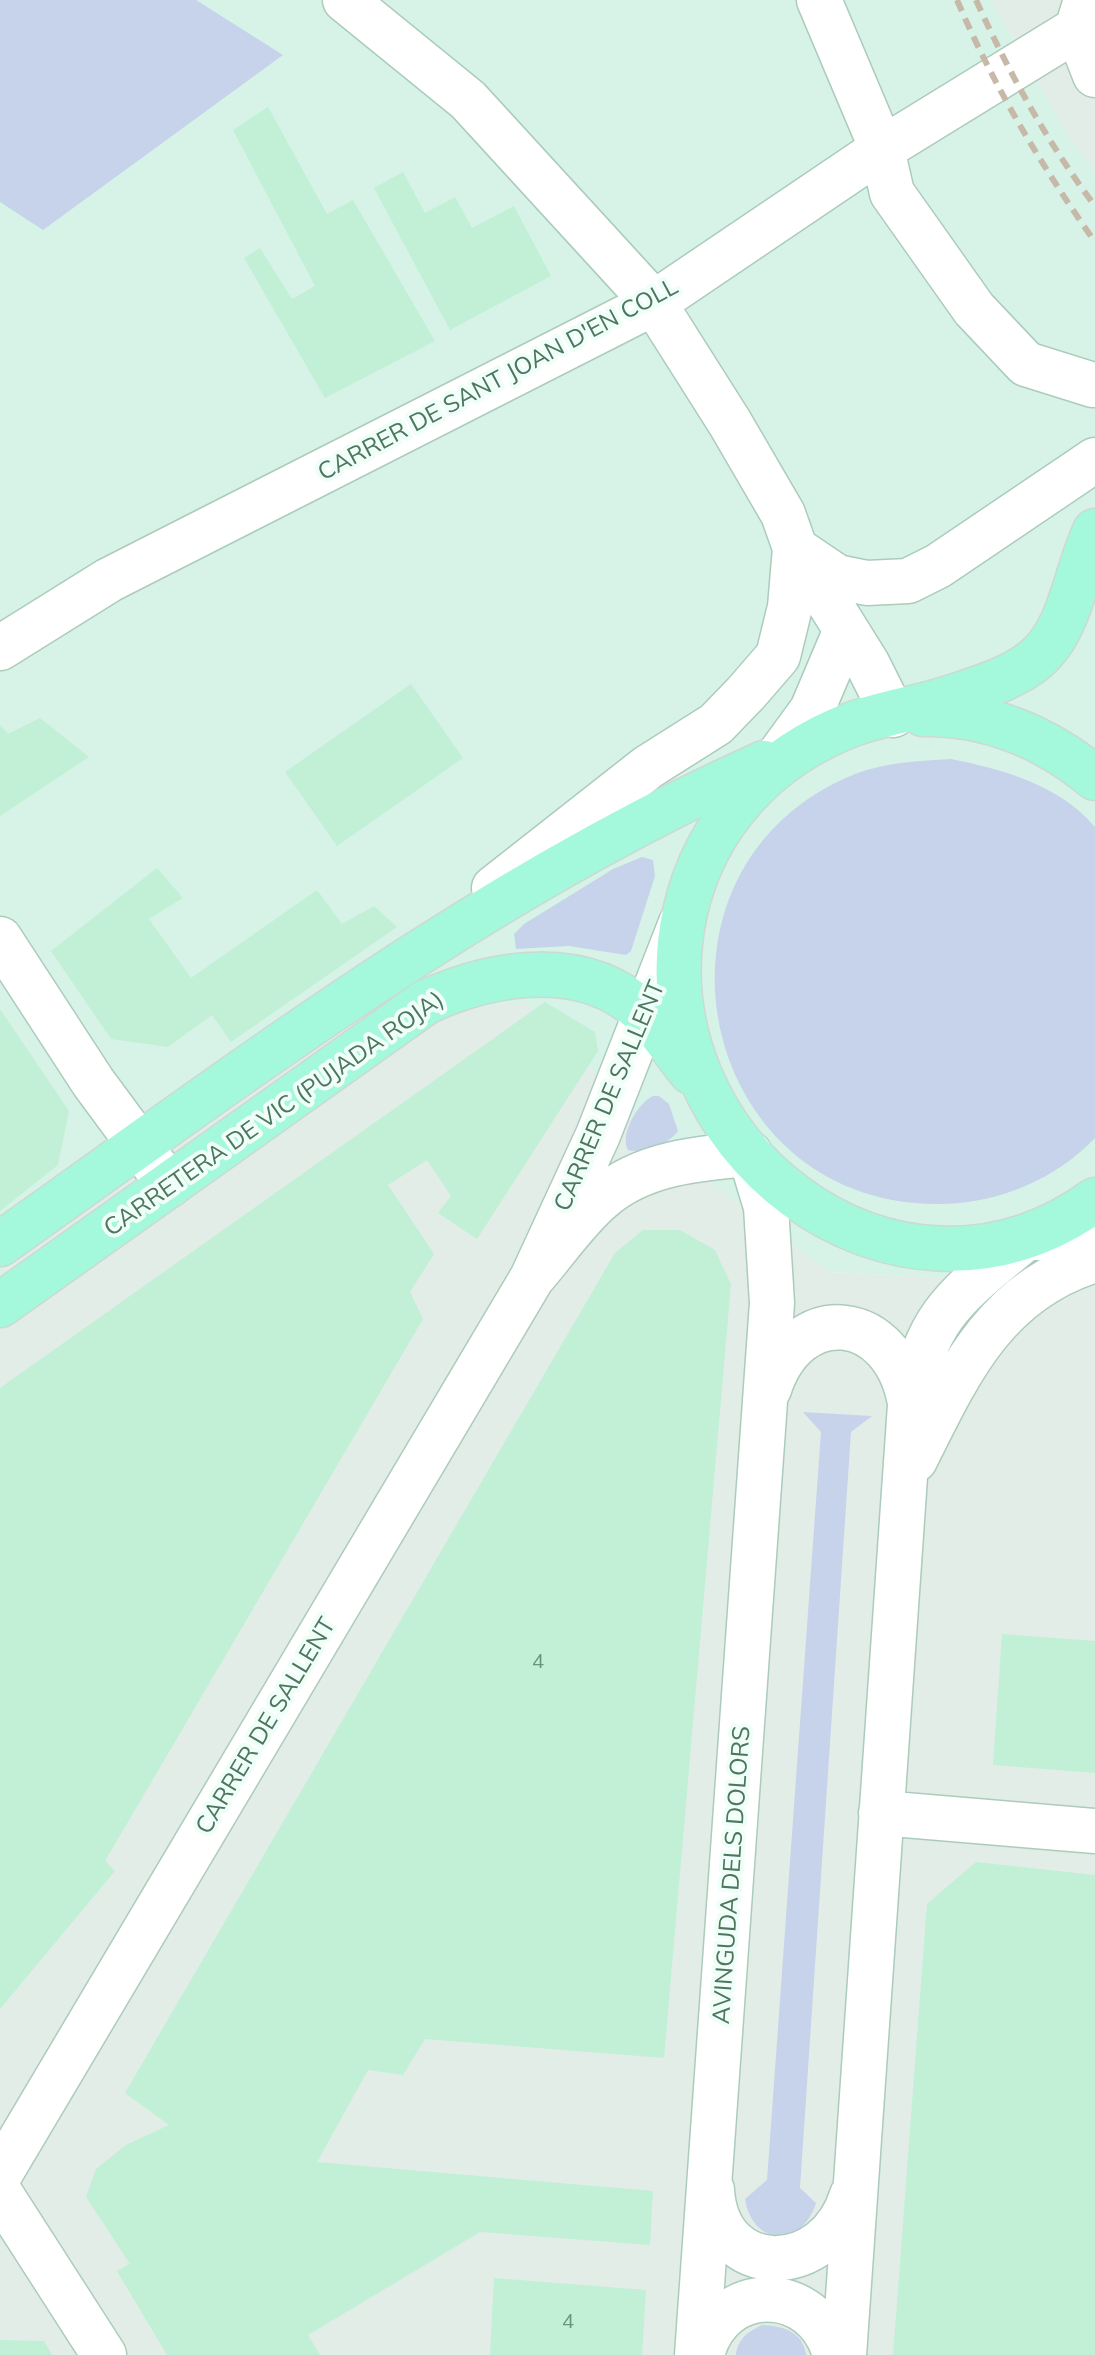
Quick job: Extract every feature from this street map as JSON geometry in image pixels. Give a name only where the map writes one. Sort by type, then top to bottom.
[{"type":"main road","points":[[0,1244],[447,932],[692,795],[771,765],[818,739],[856,723],[974,690],[1025,668],[1044,651],[1058,629],[1095,531]]},
{"type":"main road","points":[[893,715],[932,714],[990,722],[1026,733],[1074,760],[1095,778]]},
{"type":"main road","points":[[771,765],[737,803],[711,840],[685,913],[679,962],[683,1010],[692,1054],[709,1096],[750,1154],[780,1185],[843,1227],[879,1240],[913,1247],[970,1249],[1026,1238],[1069,1219],[1095,1200]]},
{"type":"main road","name":"CARRETERA DE VIC (PUJADA ROJA)","points":[[0,1305],[426,1002],[459,987],[524,975],[579,978],[625,999],[645,1014],[709,1096]]},
{"type":"street","points":[[345,0],[468,100],[654,303],[783,514],[795,548],[868,665],[893,715]]},
{"type":"street","points":[[819,0],[882,149],[892,193],[974,309],[1026,364],[1093,385]]},
{"type":"street","points":[[1081,15],[1095,75]]},
{"type":"street","name":"CARRER DE SANT JOAN D'EN COLL","points":[[0,648],[109,580],[654,303],[1081,15]]},
{"type":"street","points":[[795,548],[837,577],[867,583],[908,581],[938,566],[1095,460]]},
{"type":"street","points":[[447,932],[501,882],[567,835],[648,767],[716,724],[746,693],[778,656],[790,607],[795,548]]},
{"type":"street","points":[[771,765],[812,710],[845,632]]},
{"type":"street","name":"CARRER DE SALLENT","points":[[0,2174],[532,1278],[598,1135],[685,913]]},
{"type":"street","points":[[0,939],[138,1146],[169,1185]]},
{"type":"street","name":"CARRER DE SALLENT","points":[[532,1278],[603,1197],[632,1180],[670,1164],[750,1154]]},
{"type":"street","name":"AVINGUDA DELS DOLORS","points":[[700,2355],[767,1395],[772,1261],[766,1207],[750,1154]]},
{"type":"street","points":[[1026,1238],[1095,1238]]},
{"type":"street","name":"AVINGUDA DELS DOLORS","points":[[844,2355],[910,1405],[917,1364],[929,1334],[961,1295],[1026,1238]]},
{"type":"street","points":[[906,1485],[953,1383],[979,1341],[1017,1302],[1066,1272],[1095,1260]]},
{"type":"street","name":"AVINGUDA DELS DOLORS","points":[[767,1395],[774,1372],[793,1344],[813,1333],[848,1328],[883,1342],[902,1369],[910,1405]]},
{"type":"street","points":[[881,1813],[1095,1831]]},
{"type":"street","points":[[711,2171],[713,2201],[722,2228],[747,2251],[779,2259],[797,2256],[824,2242],[844,2216],[857,2179]]},
{"type":"street","points":[[0,2193],[104,2355]]},
{"type":"street","points":[[700,2355],[713,2328],[724,2314],[757,2300],[778,2300],[795,2304],[823,2324],[835,2355]]},
{"type":"shaded area","points":[[0,0],[992,0],[1064,128],[1095,171],[1095,1277],[1013,1281],[828,1272],[665,1148],[361,1016],[0,1273]]},
{"type":"shaded area","points":[[0,0],[196,0],[283,55],[43,230],[0,202]]},
{"type":"shaded area","points":[[992,0],[1095,0],[1095,171],[1064,128]]},
{"type":"shaded area","points":[[951,759],[1029,781],[1065,800],[1095,827],[1095,1138],[1063,1165],[1025,1186],[985,1199],[943,1204],[859,1191],[792,1152],[746,1095],[720,1026],[716,952],[737,881],[783,819],[855,774],[915,761]]},
{"type":"shaded area","points":[[642,857],[653,860],[655,876],[631,951],[626,955],[569,946],[516,949],[514,934],[524,924],[613,869]]},
{"type":"shaded area","points":[[526,1002],[665,1148],[828,1272],[1013,1281],[1095,1277],[1095,2355],[0,2355],[0,1273],[361,1016]]},
{"type":"shaded area","points":[[653,1096],[659,1096],[669,1104],[678,1131],[655,1147],[641,1151],[628,1150],[628,1127],[642,1105]]},
{"type":"shaded area","points":[[803,1412],[872,1416],[851,1432],[800,2188],[816,2203],[800,2228],[778,2236],[758,2226],[750,2215],[745,2199],[767,2180],[821,1432]]},
{"type":"shaded area","points":[[762,2325],[796,2335],[806,2355],[736,2355],[744,2336]]},
{"type":"building","points":[[268,107],[327,214],[353,200],[435,341],[325,398],[244,258],[260,248],[292,299],[315,286],[233,130]]},
{"type":"building","points":[[403,172],[425,213],[455,197],[472,228],[514,206],[551,276],[450,330],[374,188]]},
{"type":"building","points":[[411,684],[463,758],[337,846],[285,772]]},
{"type":"building","points":[[40,718],[89,757],[0,816],[0,725],[8,734]]},
{"type":"building","points":[[157,868],[183,898],[149,919],[191,978],[317,890],[342,924],[374,906],[397,927],[231,1042],[212,1015],[168,1047],[111,1039],[51,951]]},
{"type":"building","points":[[545,1002],[595,1032],[598,1051],[477,1239],[438,1213],[451,1196],[427,1160],[388,1185],[434,1254],[410,1292],[423,1319],[105,1861],[115,1871],[0,2009],[0,1388]]},
{"type":"building","points":[[0,1009],[69,1111],[58,1165],[0,1211]]},
{"type":"building","points":[[643,1230],[680,1230],[715,1250],[731,1284],[664,2058],[425,2039],[403,2075],[368,2070],[317,2162],[653,2191],[650,2245],[480,2232],[308,2335],[320,2355],[167,2355],[117,2271],[130,2264],[86,2197],[96,2169],[126,2145],[169,2125],[125,2093],[615,1253]]},
{"type":"building","points":[[1002,1634],[1095,1641],[1095,1773],[993,1765]]},
{"type":"building","points":[[976,1862],[1095,1875],[1095,2355],[893,2355],[927,1904]]},
{"type":"building","points":[[494,2278],[646,2290],[642,2355],[490,2355]]},
{"type":"building","points":[[0,2340],[44,2341],[52,2355],[0,2355]]},
{"type":"railway","points":[[957,0],[1020,125],[1095,242]]},
{"type":"railway","points":[[976,0],[1030,106],[1095,206]]}]
